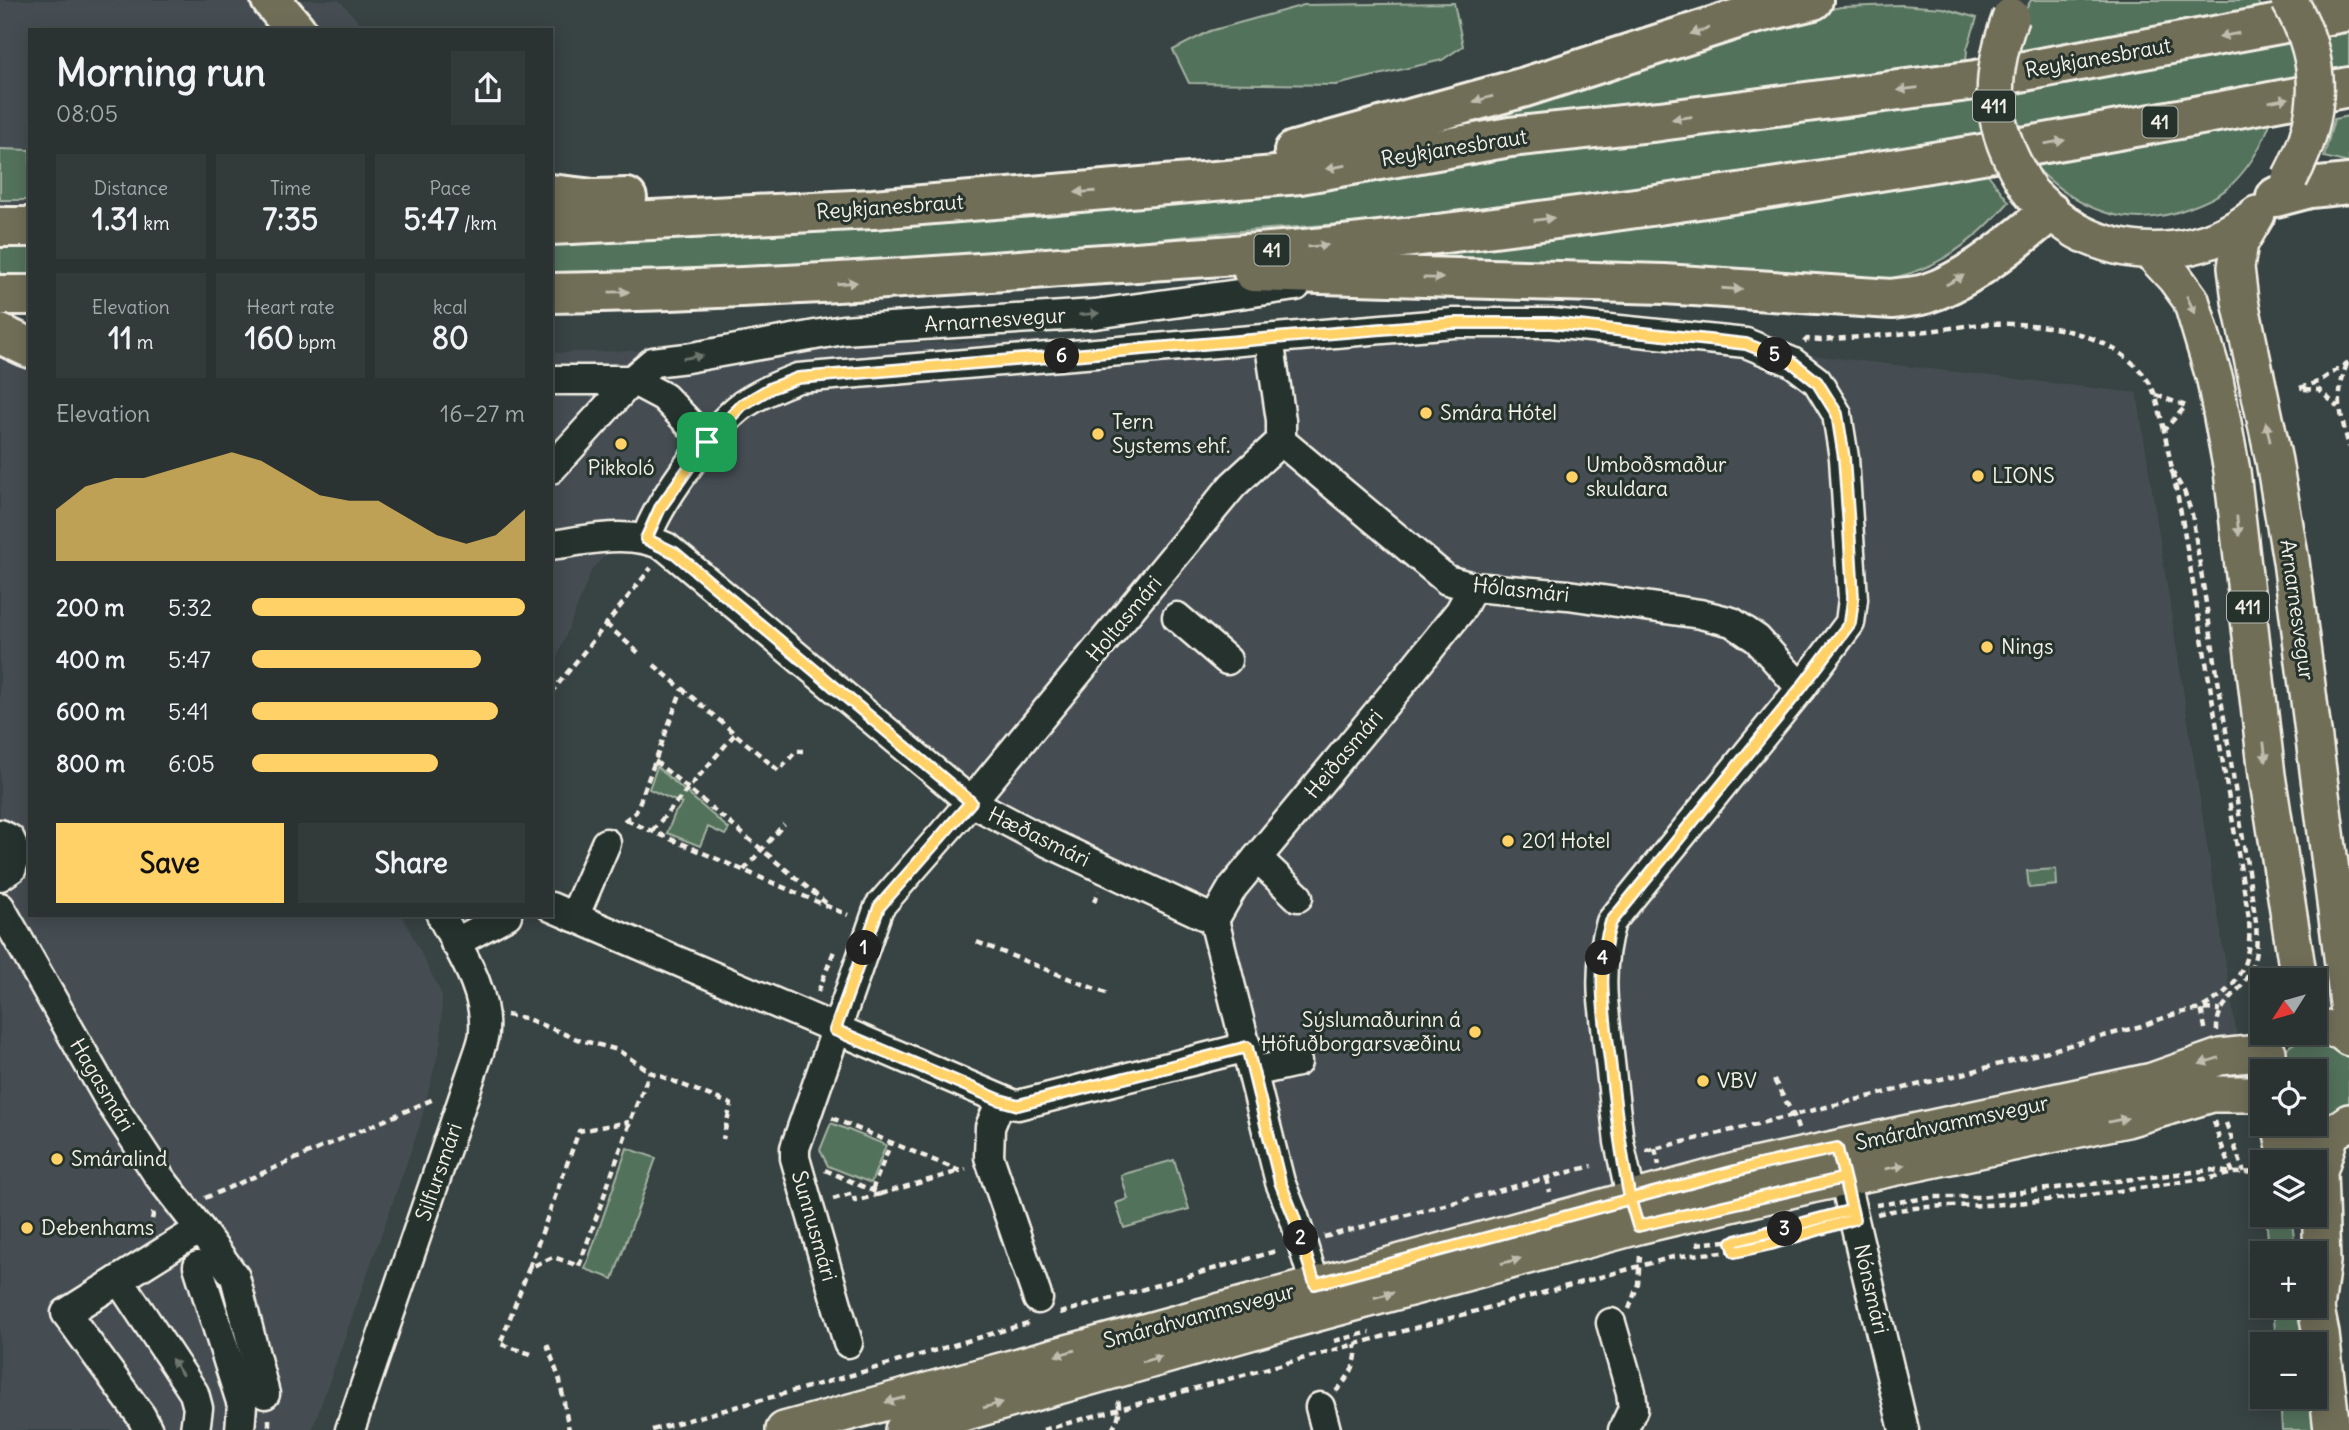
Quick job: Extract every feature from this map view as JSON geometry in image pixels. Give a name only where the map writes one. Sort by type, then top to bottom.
[{"type":"highway","points":[[271,0],[294,28]]},
{"type":"highway","points":[[1135,188],[1338,141],[1525,87],[1746,16],[1813,0]]},
{"type":"highway","name":"Reykjanesbraut","points":[[553,225],[873,209],[1300,174],[1510,137],[1660,121],[1976,80],[2349,11]]},
{"type":"highway","name":"41","points":[[553,293],[680,291],[846,283],[1366,242],[1696,200],[1988,154],[2349,87]]},
{"type":"highway","points":[[2274,197],[2310,188],[2349,184]]},
{"type":"highway","points":[[553,194],[594,199],[680,196],[786,214]]},
{"type":"highway","points":[[1083,265],[1364,277],[1664,284],[1892,299],[1924,294],[1954,281],[1982,264],[2040,201]]},
{"type":"highway","points":[[0,227],[28,227]]},
{"type":"highway","points":[[0,295],[28,295]]},
{"type":"highway","points":[[0,334],[28,347]]},
{"type":"main road","name":"Arnarnesvegur","points":[[2289,0],[2308,39],[2316,87],[2310,134],[2302,157],[2240,243],[2236,267],[2240,301],[2274,461],[2291,561],[2349,1011]]},
{"type":"main road","name":"411","points":[[2017,8],[2000,45],[1994,75],[1994,106],[2001,136],[2012,164],[2040,201],[2080,233],[2114,246],[2150,251],[2192,247],[2232,232],[2274,197]]},
{"type":"main road","name":"411","points":[[2150,251],[2191,300],[2215,380],[2232,471],[2267,775],[2297,968]]},
{"type":"main road","points":[[2328,1029],[2340,1031],[2349,1038]]},
{"type":"main road","name":"Smárahvammsvegur","points":[[1847,1189],[2220,1057],[2266,1045]]},
{"type":"main road","name":"Smárahvammsvegur","points":[[784,1430],[833,1424],[1640,1233],[1754,1166],[1847,1189],[2127,1119],[2212,1094],[2250,1095]]},
{"type":"main road","points":[[2321,1241],[2319,1171],[2341,1126]]},
{"type":"main road","name":"Smárahvammsvegur","points":[[903,1430],[1314,1309]]},
{"type":"main road","points":[[2318,1318],[2332,1430]]},
{"type":"street","name":"Arnarnesvegur","points":[[553,467],[632,380],[653,362],[843,330],[1095,314],[1364,277]]},
{"type":"street","points":[[649,552],[660,508],[707,442],[742,405],[771,388],[798,378],[1454,323],[1551,323],[1746,344],[1792,362],[1817,382],[1837,414],[1844,458],[1853,599],[1850,623],[1801,688],[1611,922],[1604,944],[1601,979],[1619,1142],[1640,1233]]},
{"type":"street","points":[[1269,339],[1281,420],[1281,441]]},
{"type":"street","points":[[553,383],[632,380],[664,397],[707,442]]},
{"type":"street","name":"Hólasmári","points":[[1281,441],[1447,580],[1473,587],[1581,597],[1700,614],[1732,622],[1757,639],[1801,688]]},
{"type":"street","name":"Holtasmári","points":[[971,802],[1233,485],[1281,441]]},
{"type":"street","name":"Hæðasmári","points":[[553,545],[618,537],[649,552],[675,553],[971,802],[1041,839],[1214,920]]},
{"type":"street","name":"Heiðasmári","points":[[1214,920],[1233,887],[1460,611],[1473,587]]},
{"type":"street","points":[[1177,617],[1227,660]]},
{"type":"street","name":"Sunnusmári","points":[[848,1343],[826,1239],[795,1158],[795,1148],[879,907],[971,802]]},
{"type":"street","name":"Hagasmári","points":[[28,826],[10,854],[6,916],[106,1095],[158,1175],[235,1277],[265,1394]]},
{"type":"street","points":[[612,834],[563,913],[1000,1100],[1018,1105],[1250,1059],[1297,1062]]},
{"type":"street","points":[[1257,858],[1298,897]]},
{"type":"street","name":"Silfursmári","points":[[350,1430],[480,1052],[484,1031],[482,1005],[466,962],[442,917]]},
{"type":"street","points":[[456,943],[503,917]]},
{"type":"street","points":[[1214,920],[1280,1182],[1285,1248],[1314,1309]]},
{"type":"street","points":[[1000,1100],[990,1127],[988,1145],[991,1161],[1043,1311]]},
{"type":"street","name":"Nónsmári","points":[[1847,1189],[1904,1430]]},
{"type":"street","points":[[148,1430],[141,1416],[66,1313],[163,1253],[192,1218]]},
{"type":"street","points":[[198,1266],[242,1405],[240,1430]]},
{"type":"street","points":[[119,1280],[194,1392],[198,1408],[195,1430]]},
{"type":"street","points":[[1611,1323],[1631,1392],[1633,1409],[1623,1430]]},
{"type":"path","points":[[1638,1153],[1970,1072],[2202,1008],[2220,998],[2233,985],[2247,957],[2251,939],[2182,518],[2156,395],[2144,375],[2118,351],[2088,337],[2041,326],[1986,324],[1930,331],[1807,339],[1784,359]]},
{"type":"path","points":[[2339,408],[2319,390],[2300,388],[2318,382],[2348,363]]},
{"type":"path","points":[[2348,363],[2339,387],[2339,408],[2349,447]]},
{"type":"path","points":[[2156,395],[2186,406],[2164,430]]},
{"type":"path","points":[[2171,470],[2184,492],[2192,514],[2256,922],[2257,945],[2254,962],[2239,989],[2220,1010],[2217,1028],[2219,1041]]},
{"type":"path","points":[[553,690],[606,624],[649,552]]},
{"type":"path","points":[[606,624],[641,655]]},
{"type":"path","points":[[654,665],[779,771],[796,751],[803,751]]},
{"type":"path","points":[[612,834],[636,812],[682,689]]},
{"type":"path","points":[[652,831],[735,734]]},
{"type":"path","points":[[655,761],[832,908]]},
{"type":"path","points":[[712,761],[719,766]]},
{"type":"path","points":[[626,820],[848,915]]},
{"type":"path","points":[[744,870],[784,824]]},
{"type":"path","points":[[977,942],[1108,994]]},
{"type":"path","points":[[2202,1008],[2220,1010]]},
{"type":"path","points":[[2202,1008],[2208,1042]]},
{"type":"path","points":[[525,1018],[577,1039],[618,1050],[650,1072],[731,1104],[723,1139]]},
{"type":"path","points":[[529,1268],[553,1257],[579,1266],[650,1072]]},
{"type":"path","points":[[1774,1080],[1794,1116]]},
{"type":"path","points":[[192,1218],[436,1098]]},
{"type":"path","points":[[827,1116],[960,1171]]},
{"type":"path","points":[[2214,1116],[2219,1139],[2233,1173]]},
{"type":"path","points":[[2225,1119],[2244,1172]]},
{"type":"path","points":[[531,1353],[500,1344],[579,1131],[630,1122]]},
{"type":"path","points":[[872,1190],[891,1143]]},
{"type":"path","points":[[830,1199],[853,1193],[855,1200],[991,1161]]},
{"type":"path","points":[[1321,1238],[1592,1166]]},
{"type":"path","points":[[822,1170],[880,1194]]},
{"type":"path","points":[[1847,1189],[1897,1200],[1979,1196],[2211,1170],[2233,1173]]},
{"type":"path","points":[[1847,1189],[1896,1210],[2005,1204],[2250,1172]]},
{"type":"path","points":[[1547,1178],[1550,1192]]},
{"type":"path","points":[[1512,1187],[1514,1194]]},
{"type":"path","points":[[1693,1244],[1732,1242],[1820,1219],[1847,1189]]},
{"type":"path","points":[[1043,1430],[1641,1266],[1682,1256],[1735,1252],[1822,1229],[1847,1189]]},
{"type":"path","points":[[154,1208],[149,1235],[163,1253]]},
{"type":"path","points":[[1763,1216],[1771,1244]]},
{"type":"path","points":[[1820,1219],[1822,1229]]},
{"type":"path","points":[[1627,1260],[1640,1233]]},
{"type":"path","points":[[1611,1323],[1625,1316],[1639,1283],[1640,1233]]},
{"type":"path","points":[[1730,1234],[1735,1252]]},
{"type":"path","points":[[1679,1246],[1682,1256]]},
{"type":"path","points":[[652,1430],[852,1375],[1043,1311],[1276,1251]]},
{"type":"path","points":[[1314,1309],[1353,1337],[1357,1352],[1354,1365],[1323,1418]]},
{"type":"path","points":[[1353,1337],[1379,1329]]},
{"type":"path","points":[[547,1345],[561,1381],[569,1430]]},
{"type":"path","points":[[1105,1402],[1118,1399],[1118,1420],[1112,1430]]},
{"type":"shaded area","points":[[0,0],[339,0],[364,28],[28,28],[28,204],[0,204]]},
{"type":"shaded area","points":[[1261,334],[1700,338],[1801,354],[2137,393],[2242,1070],[1735,1188],[1315,1302],[1205,932],[1171,912],[1024,852],[942,796],[667,561],[636,549],[608,552],[592,569],[553,668],[553,353]]},
{"type":"shaded area","points":[[0,356],[28,363],[28,917],[403,917],[442,995],[441,1042],[419,1128],[312,1430],[0,1430]]},
{"type":"green space","points":[[2031,0],[2256,0],[2263,10],[2008,61],[2012,34]]},
{"type":"green space","points":[[1454,3],[1463,46],[1442,60],[1336,85],[1189,83],[1173,50],[1210,31],[1304,5]]},
{"type":"green space","points":[[1900,5],[1943,8],[1977,18],[1967,49],[1965,76],[1353,139],[1793,17],[1841,7]]},
{"type":"green space","points":[[2349,24],[2349,71],[1674,189],[1396,220],[1228,232],[1010,254],[767,269],[553,275],[553,238],[1310,181],[1622,145],[1966,96]]},
{"type":"green space","points":[[2274,113],[2257,152],[2231,185],[2206,201],[2167,215],[2146,218],[2105,213],[2068,194],[2035,166]]},
{"type":"green space","points":[[2349,116],[2349,163],[2324,157],[2334,119]]},
{"type":"green space","points":[[0,149],[28,150],[28,200],[0,200]]},
{"type":"green space","points":[[1987,173],[2009,202],[1996,216],[1953,253],[1919,270],[1882,279],[1822,279],[1393,260],[1393,250],[1808,202]]},
{"type":"green space","points":[[0,243],[28,244],[28,284],[0,284]]},
{"type":"green space","points":[[657,767],[729,829],[725,835],[708,827],[700,846],[667,833],[682,804],[649,789]]},
{"type":"green space","points":[[2056,869],[2057,885],[2029,888],[2027,871]]},
{"type":"green space","points":[[2292,1045],[2328,1045],[2349,1053],[2349,1107],[2327,1117],[2327,1059],[2278,1059]]},
{"type":"green space","points":[[831,1123],[886,1145],[871,1183],[828,1166],[820,1150]]},
{"type":"green space","points":[[627,1148],[656,1158],[613,1279],[585,1269]]},
{"type":"green space","points":[[1174,1160],[1189,1209],[1124,1228],[1116,1203],[1128,1199],[1121,1175]]},
{"type":"green space","points":[[2267,1227],[2293,1227],[2294,1241],[2268,1241]]},
{"type":"green space","points":[[2274,1318],[2305,1318],[2306,1332],[2275,1332]]},
{"type":"green space","points":[[2281,1409],[2316,1409],[2319,1430],[2282,1430]]},
{"type":"place","name":"Smára Hótel","points":[[1426,413]]},
{"type":"place","name":"Tern Systems ehf.","points":[[1098,434]]},
{"type":"place","name":"Pikkoló","points":[[621,444]]},
{"type":"place","name":"LIONS","points":[[1978,476]]},
{"type":"place","name":"Umboðsmaður skuldara","points":[[1572,477]]},
{"type":"place","name":"Nings","points":[[1987,647]]},
{"type":"place","name":"201 Hotel","points":[[1508,841]]},
{"type":"place","name":"Sýslumaðurinn á Höfuðborgarsvæðinu","points":[[1475,1032]]},
{"type":"place","name":"VBV","points":[[1703,1081]]},
{"type":"place","name":"Smáralind","points":[[57,1159]]},
{"type":"place","name":"Debenhams","points":[[27,1228]]},
{"type":"route","points":[[707,442],[660,508],[646,539],[675,553],[971,802],[879,907],[835,1030],[1000,1100],[1018,1105],[1247,1047],[1280,1182],[1315,1284],[1630,1199],[1638,1226],[1844,1178],[1852,1210],[1732,1242],[1735,1252],[1854,1219],[1852,1210],[1837,1148],[1754,1166],[1630,1199],[1619,1142],[1601,979],[1604,944],[1611,922],[1801,688],[1850,623],[1853,599],[1849,528],[1844,458],[1837,414],[1817,382],[1792,362],[1746,344],[1700,338],[1551,323],[1454,323],[798,378],[771,388],[742,405],[707,442]]}]
